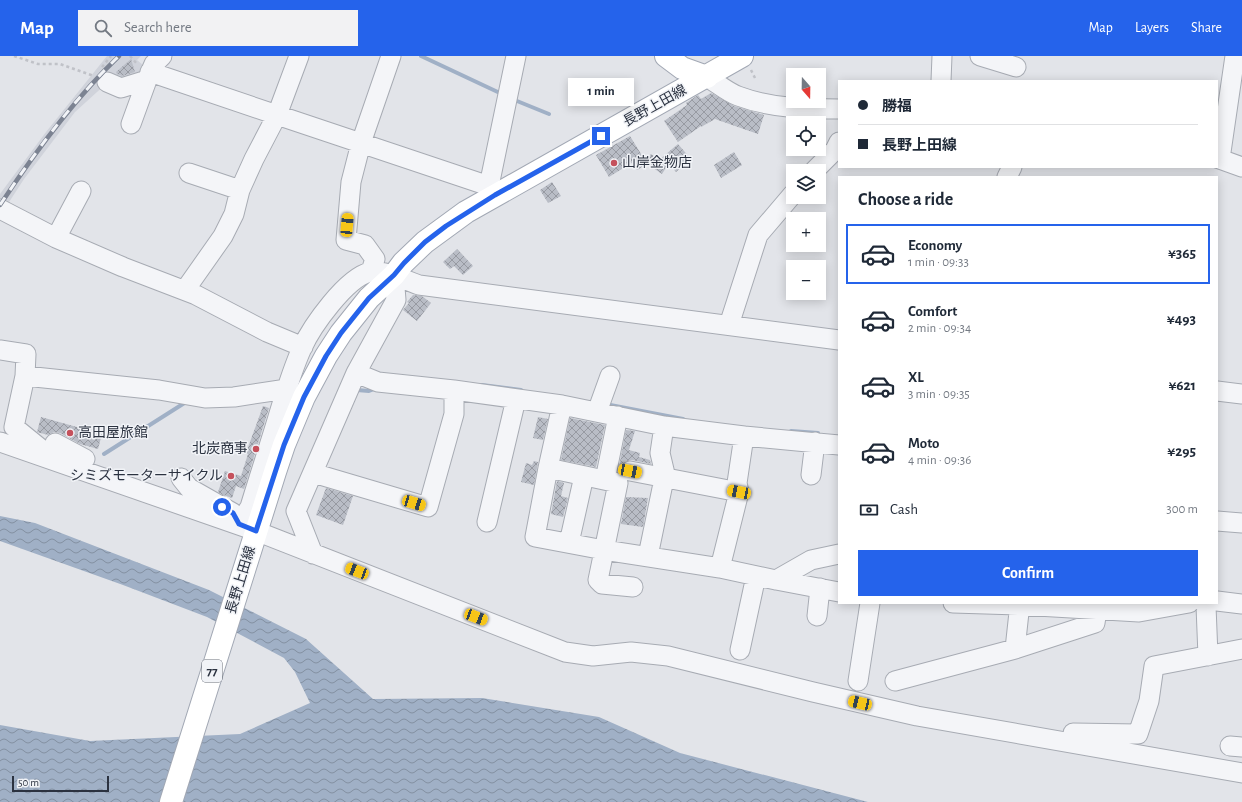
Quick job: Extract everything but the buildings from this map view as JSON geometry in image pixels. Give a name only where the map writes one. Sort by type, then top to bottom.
[{"type":"main road","points":[[666,56],[682,68],[707,77]]},
{"type":"main road","name":"長野上田線","points":[[171,802],[249,532],[304,397],[326,356],[349,322],[369,298],[394,275],[425,242],[466,212],[492,190],[707,77],[747,64]]},
{"type":"street","points":[[131,124],[154,64],[162,56]]},
{"type":"street","points":[[185,290],[223,236],[234,214],[240,190],[277,115],[299,56]]},
{"type":"street","points":[[371,271],[376,259],[365,245],[346,240],[351,182],[361,143],[390,56]]},
{"type":"street","points":[[99,79],[121,88],[149,76],[277,115],[361,143],[492,190],[516,56]]},
{"type":"street","points":[[942,56],[942,80]]},
{"type":"street","points":[[980,56],[1016,67]]},
{"type":"street","points":[[1235,56],[1218,159],[1242,167]]},
{"type":"street","points":[[707,77],[738,96],[766,103],[803,110],[838,109]]},
{"type":"street","points":[[821,164],[835,150],[838,144]]},
{"type":"street","points":[[189,173],[240,190]]},
{"type":"street","points":[[56,238],[81,190]]},
{"type":"street","points":[[729,325],[758,235],[786,202]]},
{"type":"street","points":[[0,209],[56,238],[123,267],[185,290],[267,332],[303,347]]},
{"type":"street","points":[[249,532],[250,507],[287,389],[303,347],[321,318],[340,292],[357,277],[371,271],[394,275],[419,285],[838,340]]},
{"type":"street","points":[[313,554],[296,511],[356,373],[396,300],[394,275]]},
{"type":"street","points":[[0,350],[26,354],[25,376],[14,428],[46,453],[50,450]]},
{"type":"street","points":[[356,373],[378,382],[454,390],[562,405],[664,426],[744,436],[838,445]]},
{"type":"street","points":[[25,376],[159,390],[205,398],[287,389]]},
{"type":"street","points":[[597,412],[610,376]]},
{"type":"street","points":[[313,472],[428,507],[454,414],[454,390]]},
{"type":"street","points":[[1218,391],[1242,394]]},
{"type":"street","points":[[487,522],[516,398]]},
{"type":"street","points":[[562,405],[548,468],[536,537],[604,550],[720,568],[838,592]]},
{"type":"street","points":[[605,480],[618,416]]},
{"type":"street","points":[[648,556],[665,478],[660,453],[664,426]]},
{"type":"street","points":[[720,568],[739,492],[737,483],[744,436]]},
{"type":"street","points":[[0,442],[50,450],[84,460],[249,532],[313,554],[565,652],[593,656],[631,652],[668,656],[918,716],[1242,773]]},
{"type":"street","points":[[811,475],[815,442]]},
{"type":"street","points":[[548,468],[618,483],[598,580],[602,584],[633,587]]},
{"type":"street","points":[[630,471],[739,492]]},
{"type":"street","points":[[569,543],[584,476]]},
{"type":"street","points":[[181,478],[189,488],[233,513],[249,532]]},
{"type":"street","points":[[1218,521],[1242,523]]},
{"type":"street","points":[[776,580],[811,560],[838,554]]},
{"type":"street","points":[[740,650],[756,576]]},
{"type":"street","points":[[817,616],[820,588]]},
{"type":"street","points":[[1218,602],[1242,604]]},
{"type":"street","points":[[858,681],[870,604]]},
{"type":"street","points":[[1015,649],[1020,604],[1139,612],[1183,604]]},
{"type":"street","points":[[1205,604],[1206,606],[1208,656]]},
{"type":"street","points":[[895,681],[1015,649],[1095,623],[1097,610]]},
{"type":"street","points":[[1055,739],[1068,733],[1138,734],[1149,700],[1154,666],[1242,649]]},
{"type":"path","points":[[14,56],[38,64],[60,64],[99,79]]},
{"type":"path","points":[[133,60],[137,56]]},
{"type":"shaded area","points":[[107,56],[141,56],[137,60],[144,66],[144,79],[108,82],[75,112],[24,179],[0,216],[0,194],[46,132]]},
{"type":"water","points":[[0,516],[35,523],[209,590],[306,639],[373,699],[482,698],[599,717],[680,753],[868,802],[0,802],[0,725],[90,741],[240,734],[310,703],[295,672],[284,658],[207,617],[0,541]]},
{"type":"waterway","points":[[421,56],[502,94]]},
{"type":"waterway","points":[[517,101],[549,114]]},
{"type":"waterway","points":[[482,385],[521,390]]},
{"type":"waterway","points":[[357,390],[369,391],[374,389]]},
{"type":"waterway","points":[[104,454],[186,402]]},
{"type":"waterway","points":[[605,404],[683,419]]},
{"type":"waterway","points":[[791,431],[818,433]]},
{"type":"railway","points":[[0,205],[55,127],[86,90],[119,56]]},
{"type":"place","name":"山岸金物店","points":[[614,163]]},
{"type":"place","name":"高田屋旅館","points":[[70,433]]},
{"type":"place","name":"北炭商事","points":[[256,449]]},
{"type":"place","name":"シミズモーターサイクル","points":[[231,476]]},
{"type":"route","points":[[222,507],[233,513],[239,524],[256,531],[284,445],[304,397],[326,356],[352,318],[369,298],[394,275],[425,242],[466,212],[601,136]]}]
